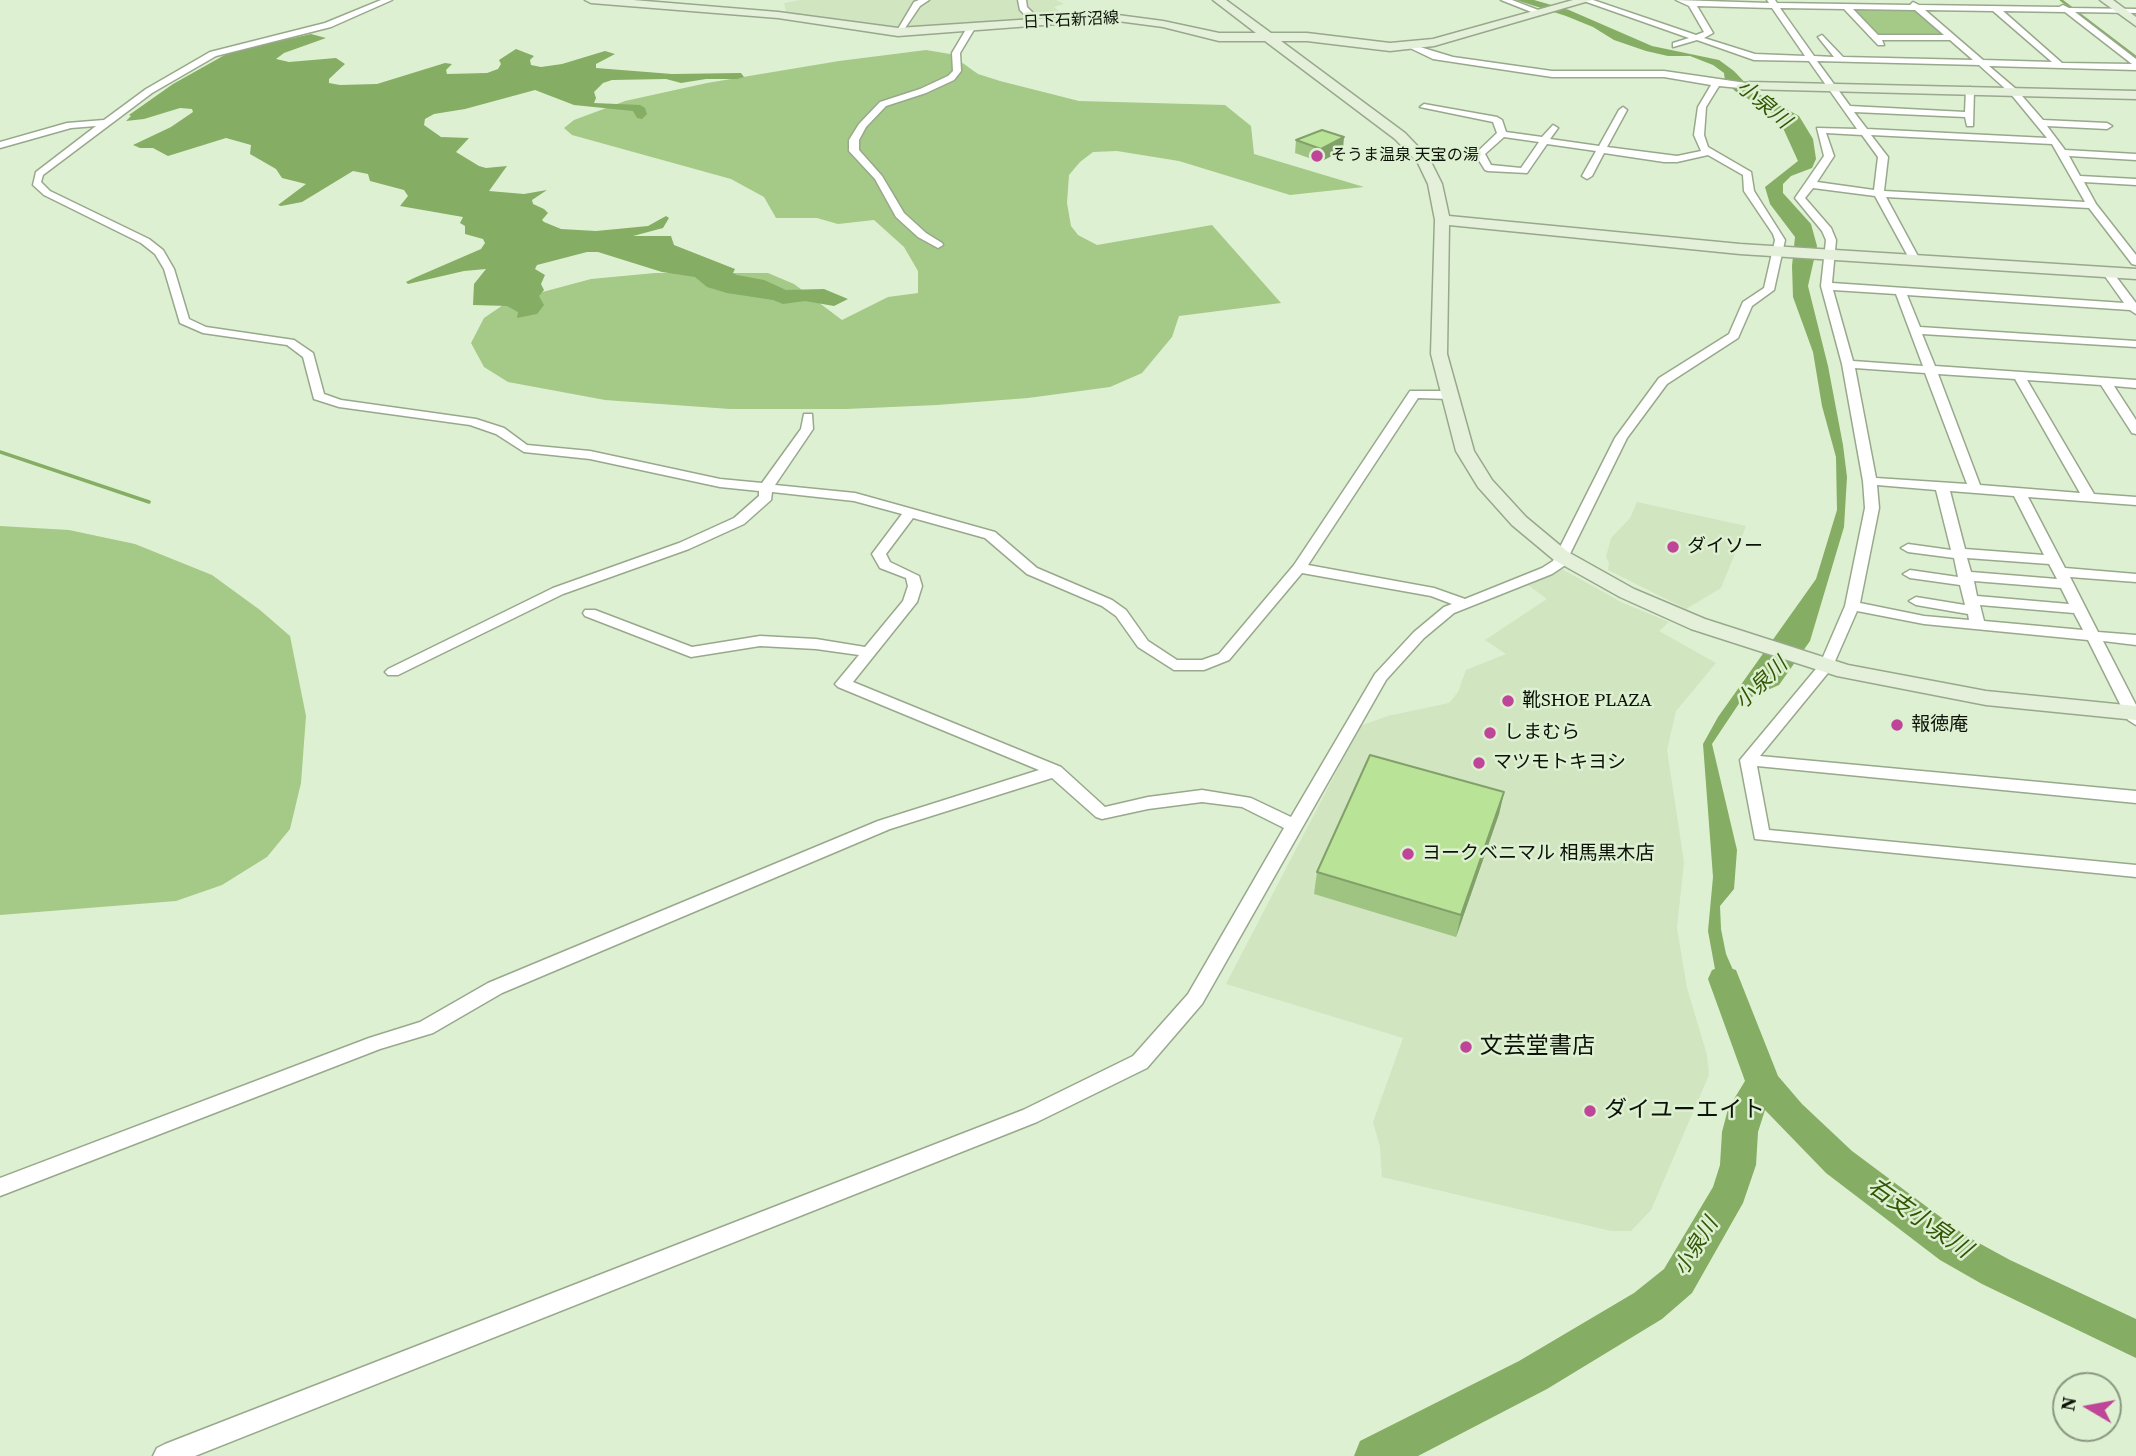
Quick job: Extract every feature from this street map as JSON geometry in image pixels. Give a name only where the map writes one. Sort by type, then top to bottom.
[{"type":"street","points":[[388,0],[328,25],[213,54],[149,91],[39,174],[36,183],[47,193],[145,241],[159,252],[177,289],[184,321],[204,330],[290,342],[309,355],[318,396],[339,403],[471,422],[500,432],[524,449],[544,453],[590,455],[720,483],[855,498],[990,535],[1032,571],[1107,603],[1121,612],[1143,644],[1174,665],[1204,666],[1224,657],[1299,568],[1414,394],[1450,395]]},
{"type":"street","name":"日下石新沼線","points":[[591,0],[778,15],[898,32],[1110,17],[1163,24],[1219,37],[1307,37],[1364,45],[1413,46],[1585,0]]},
{"type":"street","points":[[898,32],[917,4],[925,0]]},
{"type":"street","points":[[1022,0],[1023,8],[1036,21]]},
{"type":"street","points":[[1219,0],[1400,136],[1424,161],[1435,184],[1443,220],[1439,354],[1465,451],[1485,483],[1519,520],[1561,555],[1627,593],[1698,624],[1818,662],[1882,679],[1986,698],[2135,715]]},
{"type":"street","points":[[1506,0],[1544,13]]},
{"type":"street","points":[[1585,0],[1754,57],[2136,65]]},
{"type":"street","points":[[1680,0],[1692,4],[1913,4],[2136,11]]},
{"type":"street","points":[[2054,0],[2070,9],[2136,65]]},
{"type":"street","points":[[2106,0],[2136,23]]},
{"type":"street","points":[[1772,3],[1846,109],[1884,157],[1879,194],[1914,260]]},
{"type":"street","points":[[1676,45],[1709,33],[1692,4]]},
{"type":"street","points":[[1913,4],[2013,91],[2055,141],[2092,205],[2136,262]]},
{"type":"street","points":[[1846,6],[1898,61]]},
{"type":"street","points":[[1621,12],[1638,7]]},
{"type":"street","points":[[1994,8],[2060,65]]},
{"type":"street","points":[[938,245],[900,215],[879,178],[854,151],[855,140],[862,126],[883,104],[923,91],[951,78],[957,71],[956,54],[960,44],[971,28]]},
{"type":"street","points":[[1822,37],[1840,59]]},
{"type":"street","points":[[1875,37],[1952,38]]},
{"type":"street","points":[[1413,46],[1433,56],[1552,74],[1664,74],[1750,86],[2136,94]]},
{"type":"street","points":[[1754,57],[1763,69]]},
{"type":"street","points":[[165,1456],[1030,1116],[1140,1062],[1195,999],[1380,677],[1419,635],[1450,610],[1547,571],[1559,563],[1621,438],[1663,381],[1734,337],[1747,304],[1769,290],[1780,240],[1749,191],[1748,174],[1744,169],[1704,149],[1699,128],[1702,107],[1718,83]]},
{"type":"street","points":[[1970,90],[1970,137]]},
{"type":"street","points":[[1424,107],[1497,120],[1502,134]]},
{"type":"street","points":[[1846,109],[1970,115]]},
{"type":"street","points":[[1587,176],[1623,110]]},
{"type":"street","points":[[0,145],[70,125],[109,123]]},
{"type":"street","points":[[2039,123],[2107,126]]},
{"type":"street","points":[[1502,134],[1480,155],[1488,169],[1524,171],[1553,128]]},
{"type":"street","points":[[2055,141],[1820,130],[1829,156],[1800,198],[1827,230],[1831,240],[1826,286],[1848,364],[1870,481],[1872,508],[1852,606],[1818,662],[1748,760],[1761,835],[2136,871]]},
{"type":"street","points":[[1502,134],[1664,159],[1708,152]]},
{"type":"street","points":[[2063,153],[2136,157]]},
{"type":"street","points":[[2077,179],[2134,184]]},
{"type":"street","points":[[1808,184],[1879,194],[2092,205]]},
{"type":"street","points":[[1443,220],[1778,252],[2136,274]]},
{"type":"street","points":[[2120,242],[2136,243]]},
{"type":"street","points":[[2107,272],[2134,309]]},
{"type":"street","points":[[1826,286],[2134,309]]},
{"type":"street","points":[[1900,290],[1975,489]]},
{"type":"street","points":[[1917,330],[2136,344]]},
{"type":"street","points":[[1848,364],[2136,384]]},
{"type":"street","points":[[2019,376],[2090,498]]},
{"type":"street","points":[[2105,382],[2136,430]]},
{"type":"street","points":[[393,672],[558,591],[684,546],[739,521],[766,496],[765,489],[807,429],[808,417]]},
{"type":"street","points":[[1870,481],[2136,501]]},
{"type":"street","points":[[1942,486],[1975,612]]},
{"type":"street","points":[[2019,492],[2135,715]]},
{"type":"street","points":[[910,513],[879,554],[885,565],[912,576],[915,586],[910,602],[843,684],[1055,771],[1102,813],[1148,803],[1202,796],[1245,802],[1296,827]]},
{"type":"street","points":[[1908,548],[2062,572],[2136,578]]},
{"type":"street","points":[[1299,568],[1434,592],[1464,603]]},
{"type":"street","points":[[1910,574],[1966,579],[2062,572]]},
{"type":"street","points":[[1916,601],[2095,637],[2136,640]]},
{"type":"street","points":[[1852,606],[1924,620],[1975,612],[2081,609]]},
{"type":"street","points":[[590,613],[691,652],[760,641],[816,644],[869,652]]},
{"type":"street","points":[[1748,760],[2136,797]]},
{"type":"street","points":[[0,1187],[376,1043],[426,1028],[495,988],[884,825],[1055,771]]},
{"type":"shaded area","points":[[800,0],[1056,0],[1064,4],[1054,7],[1065,16],[994,24],[886,28],[786,12],[784,3]]},
{"type":"shaded area","points":[[1852,8],[1916,9],[1945,36],[1876,35]]},
{"type":"shaded area","points":[[926,50],[950,54],[978,74],[1079,101],[1225,105],[1251,126],[1254,154],[1364,187],[1290,195],[1179,161],[1117,151],[1093,152],[1080,162],[1069,175],[1067,203],[1071,226],[1078,235],[1097,245],[1212,225],[1281,303],[1179,316],[1172,337],[1142,373],[1110,387],[1028,398],[937,405],[846,409],[730,409],[605,400],[508,382],[484,367],[471,343],[484,318],[509,301],[591,279],[655,273],[768,273],[794,284],[842,320],[888,297],[918,293],[918,271],[904,247],[874,220],[838,224],[817,218],[776,218],[764,197],[731,179],[572,135],[564,128],[574,120],[625,101],[707,83]]},
{"type":"shaded area","name":"ダイソー","points":[[1637,502],[1746,526],[1721,588],[1686,609],[1608,570],[1606,557],[1611,538],[1630,518]]},
{"type":"shaded area","points":[[0,526],[69,530],[135,544],[212,575],[290,636],[306,716],[301,783],[290,829],[267,857],[222,885],[176,901],[0,915]]},
{"type":"shaded area","points":[[1562,569],[1623,603],[1669,622],[1659,631],[1716,663],[1676,711],[1667,750],[1684,862],[1677,928],[1687,988],[1707,1055],[1709,1075],[1651,1210],[1631,1231],[1611,1231],[1382,1177],[1380,1147],[1373,1122],[1403,1038],[1226,984],[1360,726],[1388,716],[1449,703],[1458,692],[1466,670],[1506,654],[1485,640],[1547,599],[1528,585]]},
{"type":"water","points":[[1516,0],[1534,0],[1569,10],[1652,46],[1719,60],[1753,91],[1799,116],[1813,139],[1816,159],[1812,168],[1791,176],[1783,184],[1783,193],[1811,224],[1817,246],[1808,286],[1828,366],[1843,445],[1847,477],[1844,527],[1810,641],[1779,685],[1740,702],[1712,744],[1737,850],[1734,889],[1720,906],[1721,929],[1726,954],[1755,1020],[1723,1013],[1708,931],[1713,877],[1703,744],[1718,717],[1816,579],[1837,510],[1836,457],[1822,406],[1813,352],[1793,297],[1795,237],[1770,204],[1765,187],[1798,161],[1778,117],[1735,91],[1725,81],[1724,73],[1713,65],[1690,56],[1668,56],[1646,51],[1614,40],[1593,27],[1566,16]]},
{"type":"water","points":[[311,34],[326,38],[284,53],[276,59],[289,62],[336,58],[345,64],[329,79],[329,83],[340,85],[377,84],[445,63],[452,64],[446,70],[447,74],[487,73],[498,69],[501,64],[499,60],[516,49],[534,56],[530,60],[531,65],[541,67],[562,64],[605,51],[615,54],[596,64],[596,68],[672,74],[741,73],[744,77],[737,79],[706,79],[681,83],[666,79],[612,80],[603,83],[594,92],[594,103],[640,105],[645,108],[647,114],[642,119],[637,118],[633,111],[574,105],[535,90],[465,109],[434,114],[425,119],[424,125],[441,137],[469,138],[456,152],[479,166],[507,166],[489,191],[524,194],[547,190],[532,200],[533,204],[548,213],[542,220],[544,222],[561,229],[596,231],[648,226],[666,216],[669,218],[663,228],[633,236],[671,236],[674,245],[735,269],[733,273],[737,275],[764,280],[786,290],[824,289],[848,299],[834,306],[805,301],[783,304],[727,293],[707,287],[695,277],[662,272],[598,252],[587,252],[537,265],[535,269],[545,275],[541,284],[544,290],[539,296],[544,305],[537,314],[517,318],[518,312],[507,306],[473,305],[474,284],[486,269],[464,271],[408,284],[406,282],[481,249],[485,243],[483,239],[465,234],[465,226],[460,223],[463,217],[400,206],[408,196],[404,190],[370,181],[368,174],[353,171],[302,202],[281,206],[278,205],[306,184],[282,178],[276,169],[250,154],[251,145],[226,138],[168,156],[153,148],[133,145],[171,127],[193,112],[192,109],[180,108],[144,119],[126,121],[131,116],[129,115],[173,84],[230,52]]},
{"type":"building","points":[[1322,130],[1344,137],[1321,149],[1296,140]]},
{"type":"building","name":"ヨークベニマル 相馬黒木店","points":[[1370,755],[1504,792],[1461,915],[1317,872]]},
{"type":"waterway","points":[[2061,0],[2136,57]]},
{"type":"waterway","points":[[0,452],[149,502]]},
{"type":"waterway","name":"小泉川","points":[[1724,979],[1763,1083]]},
{"type":"waterway","name":"小泉川","points":[[1375,1456],[1533,1375],[1648,1306],[1678,1281],[1730,1192],[1738,1165],[1740,1132],[1746,1109],[1763,1083]]},
{"type":"waterway","name":"右支小泉川","points":[[1763,1083],[1789,1114],[1839,1162],[1953,1248],[1996,1272],[2136,1339]]},
{"type":"place","name":"そうま温泉 天宝の湯","points":[[1317,156]]},
{"type":"place","name":"ダイソー","points":[[1673,547]]},
{"type":"place","name":"靴SHOE PLAZA","points":[[1508,701]]},
{"type":"place","name":"報徳庵","points":[[1897,725]]},
{"type":"place","name":"しまむら","points":[[1490,733]]},
{"type":"place","name":"マツモトキヨシ","points":[[1479,763]]},
{"type":"place","name":"ヨークベニマル 相馬黒木店","points":[[1408,854]]},
{"type":"place","name":"文芸堂書店","points":[[1466,1047]]},
{"type":"place","name":"ダイユーエイト","points":[[1590,1111]]}]
